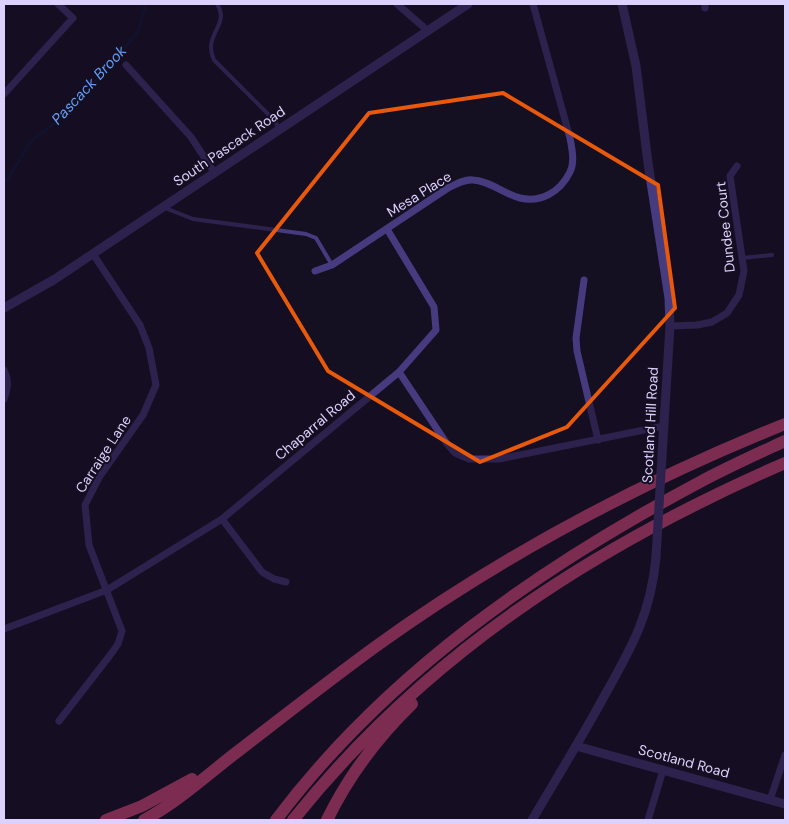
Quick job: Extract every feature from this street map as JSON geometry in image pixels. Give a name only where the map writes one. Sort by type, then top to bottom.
[{"type":"highway","points":[[144,820],[172,802],[354,662],[400,629],[496,568],[570,525],[646,486],[714,454],[785,424]]},
{"type":"highway","points":[[276,820],[333,752],[372,712],[422,666],[482,618],[552,570],[624,525],[700,482],[785,441]]},
{"type":"highway","points":[[293,820],[343,762],[396,708],[452,658],[512,612],[575,571],[656,525],[785,463]]},
{"type":"highway","points":[[327,820],[343,791],[363,762],[399,718],[512,612]]},
{"type":"highway","points":[[106,820],[131,812],[155,800],[242,749]]},
{"type":"street","points":[[4,94],[73,18],[58,4]]},
{"type":"street","points":[[398,4],[427,30]]},
{"type":"street","name":"South Pascack Road","points":[[4,308],[55,279],[468,4]]},
{"type":"street","name":"Mesa Place","points":[[315,271],[332,265],[460,182],[473,180],[486,183],[518,198],[533,200],[548,196],[559,188],[570,171],[572,154],[570,138],[533,4]]},
{"type":"street","name":"Scotland Hill Road","points":[[532,820],[576,746],[638,633],[653,588],[670,326],[669,298],[648,162],[636,66],[622,4]]},
{"type":"street","points":[[126,65],[185,130],[214,172]]},
{"type":"street","name":"Dundee Court","points":[[670,326],[697,325],[712,322],[727,313],[738,295],[744,271],[730,176],[737,166]]},
{"type":"street","name":"Chaparral Road","points":[[4,628],[107,590],[222,519],[399,372],[436,330],[436,320],[434,306],[387,230]]},
{"type":"street","name":"Carraige Lane","points":[[59,721],[118,644],[122,631],[89,545],[85,505],[100,476],[143,415],[156,385],[149,348],[140,325],[93,254]]},
{"type":"street","points":[[584,280],[576,338],[577,351],[598,440]]},
{"type":"street","points":[[4,370],[8,388],[4,399]]},
{"type":"street","points":[[399,372],[447,444],[455,453],[469,459],[499,459],[664,426]]},
{"type":"street","points":[[222,519],[262,572],[274,579],[286,582]]},
{"type":"street","name":"Scotland Road","points":[[576,746],[785,804]]},
{"type":"street","points":[[770,800],[785,755]]},
{"type":"street","points":[[648,820],[663,770]]},
{"type":"lane","points":[[217,4],[222,11],[222,17],[210,48],[214,60],[276,122],[278,130]]},
{"type":"lane","points":[[163,207],[193,219],[306,234],[316,238],[332,265]]},
{"type":"lane","points":[[741,258],[772,255]]},
{"type":"highlighted area","points":[[503,93],[658,185],[675,308],[567,427],[480,462],[328,371],[257,253],[369,113]]},
{"type":"waterway","name":"Pascack Brook","points":[[4,183],[31,141],[63,117],[121,53],[138,31],[145,8],[144,4]]}]
